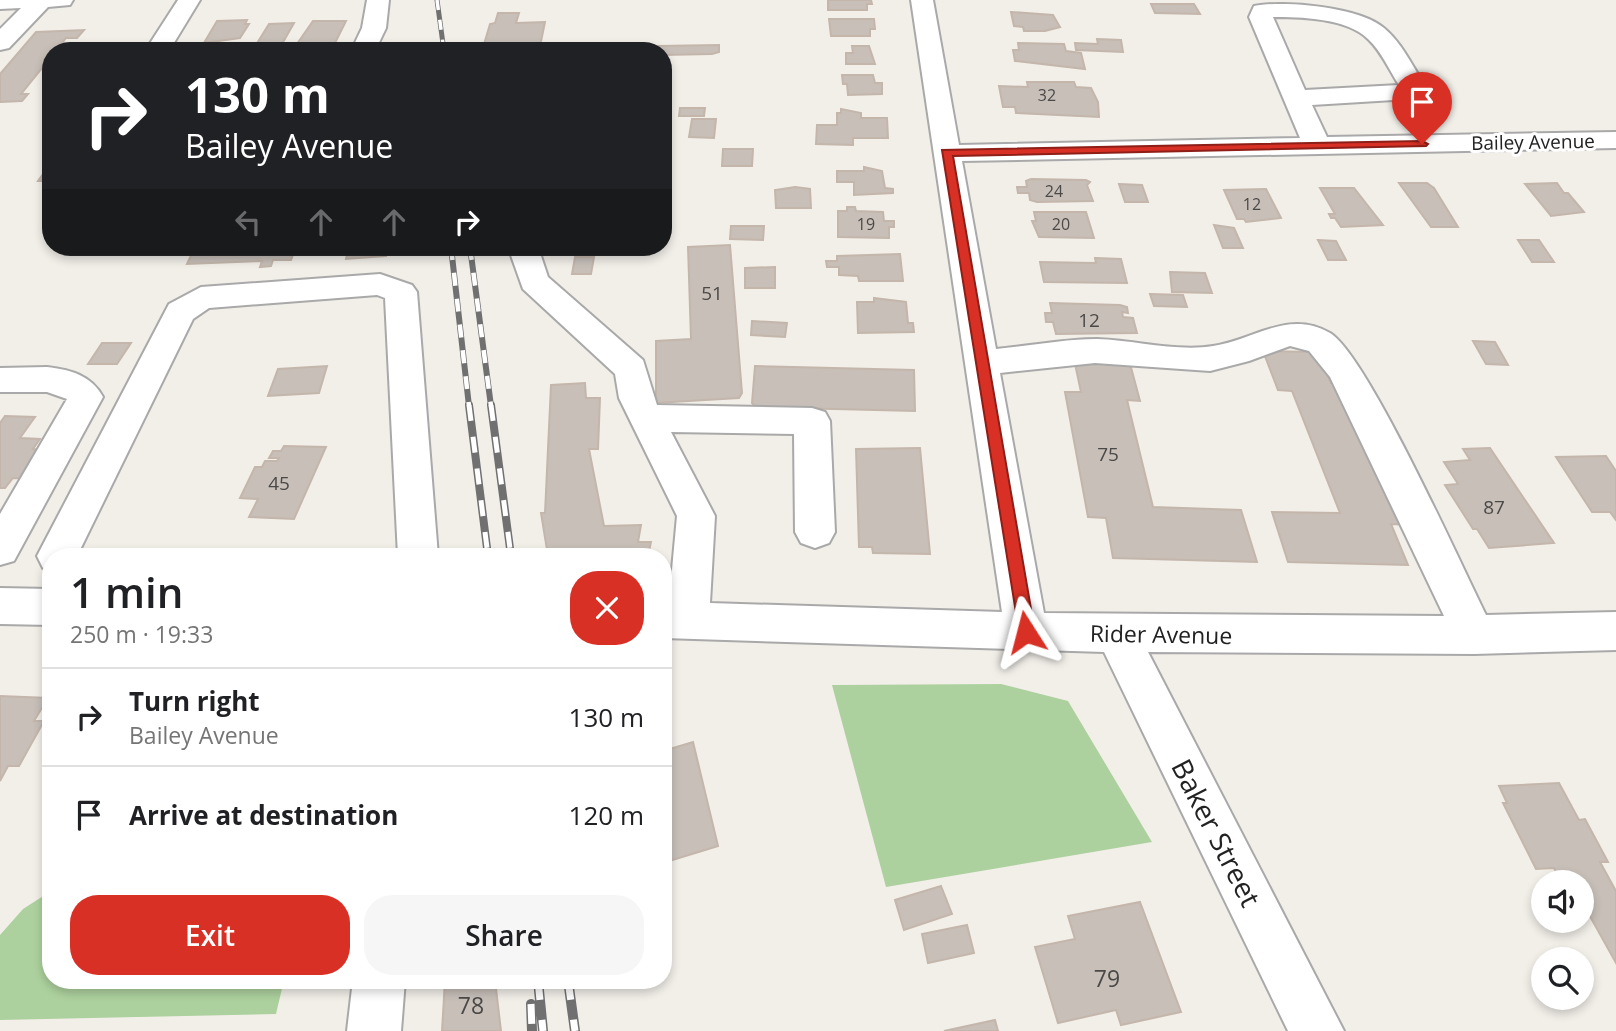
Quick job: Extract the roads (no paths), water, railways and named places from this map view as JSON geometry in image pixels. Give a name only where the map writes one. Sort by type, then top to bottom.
[{"type":"street","points":[[0,2],[62,0]]},
{"type":"street","points":[[163,42],[189,0]]},
{"type":"street","points":[[367,42],[374,28],[378,0]]},
{"type":"street","points":[[922,0],[1026,632]]},
{"type":"street","points":[[0,43],[10,24],[41,1]]},
{"type":"street","points":[[1297,98],[1397,93],[1410,91],[1412,85],[1376,32],[1362,24],[1283,10],[1262,11],[1261,17],[1317,146]]},
{"type":"street","name":"Bailey Avenue","points":[[946,153],[1616,140]]},
{"type":"street","points":[[526,256],[534,282],[631,369],[636,398],[696,516],[676,621]]},
{"type":"street","points":[[61,548],[180,312],[201,298],[380,284],[401,292],[417,548]]},
{"type":"street","points":[[982,363],[1060,354],[1142,353],[1210,359],[1237,353],[1287,334],[1307,336],[1321,342],[1343,370],[1410,499],[1474,635]]},
{"type":"street","points":[[0,380],[57,381],[80,388],[86,397],[0,549]]},
{"type":"street","points":[[646,418],[812,421],[815,533]]},
{"type":"street","points":[[27,607],[42,583]]},
{"type":"street","name":"Rider Avenue","points":[[676,621],[1117,635],[1474,635],[1616,631]]},
{"type":"street","name":"Baker Street","points":[[1117,635],[1317,1031]]},
{"type":"street","points":[[374,1031],[378,989]]},
{"type":"railway","points":[[437,0],[443,42]]},
{"type":"railway","points":[[452,256],[469,406]]},
{"type":"railway","points":[[471,256],[491,406]]},
{"type":"railway","points":[[469,405],[487,548]]},
{"type":"railway","points":[[491,405],[510,548]]},
{"type":"railway","points":[[539,989],[543,1031]]},
{"type":"railway","points":[[569,989],[575,1031]]},
{"type":"railway","points":[[531,1004],[532,1031]]}]
